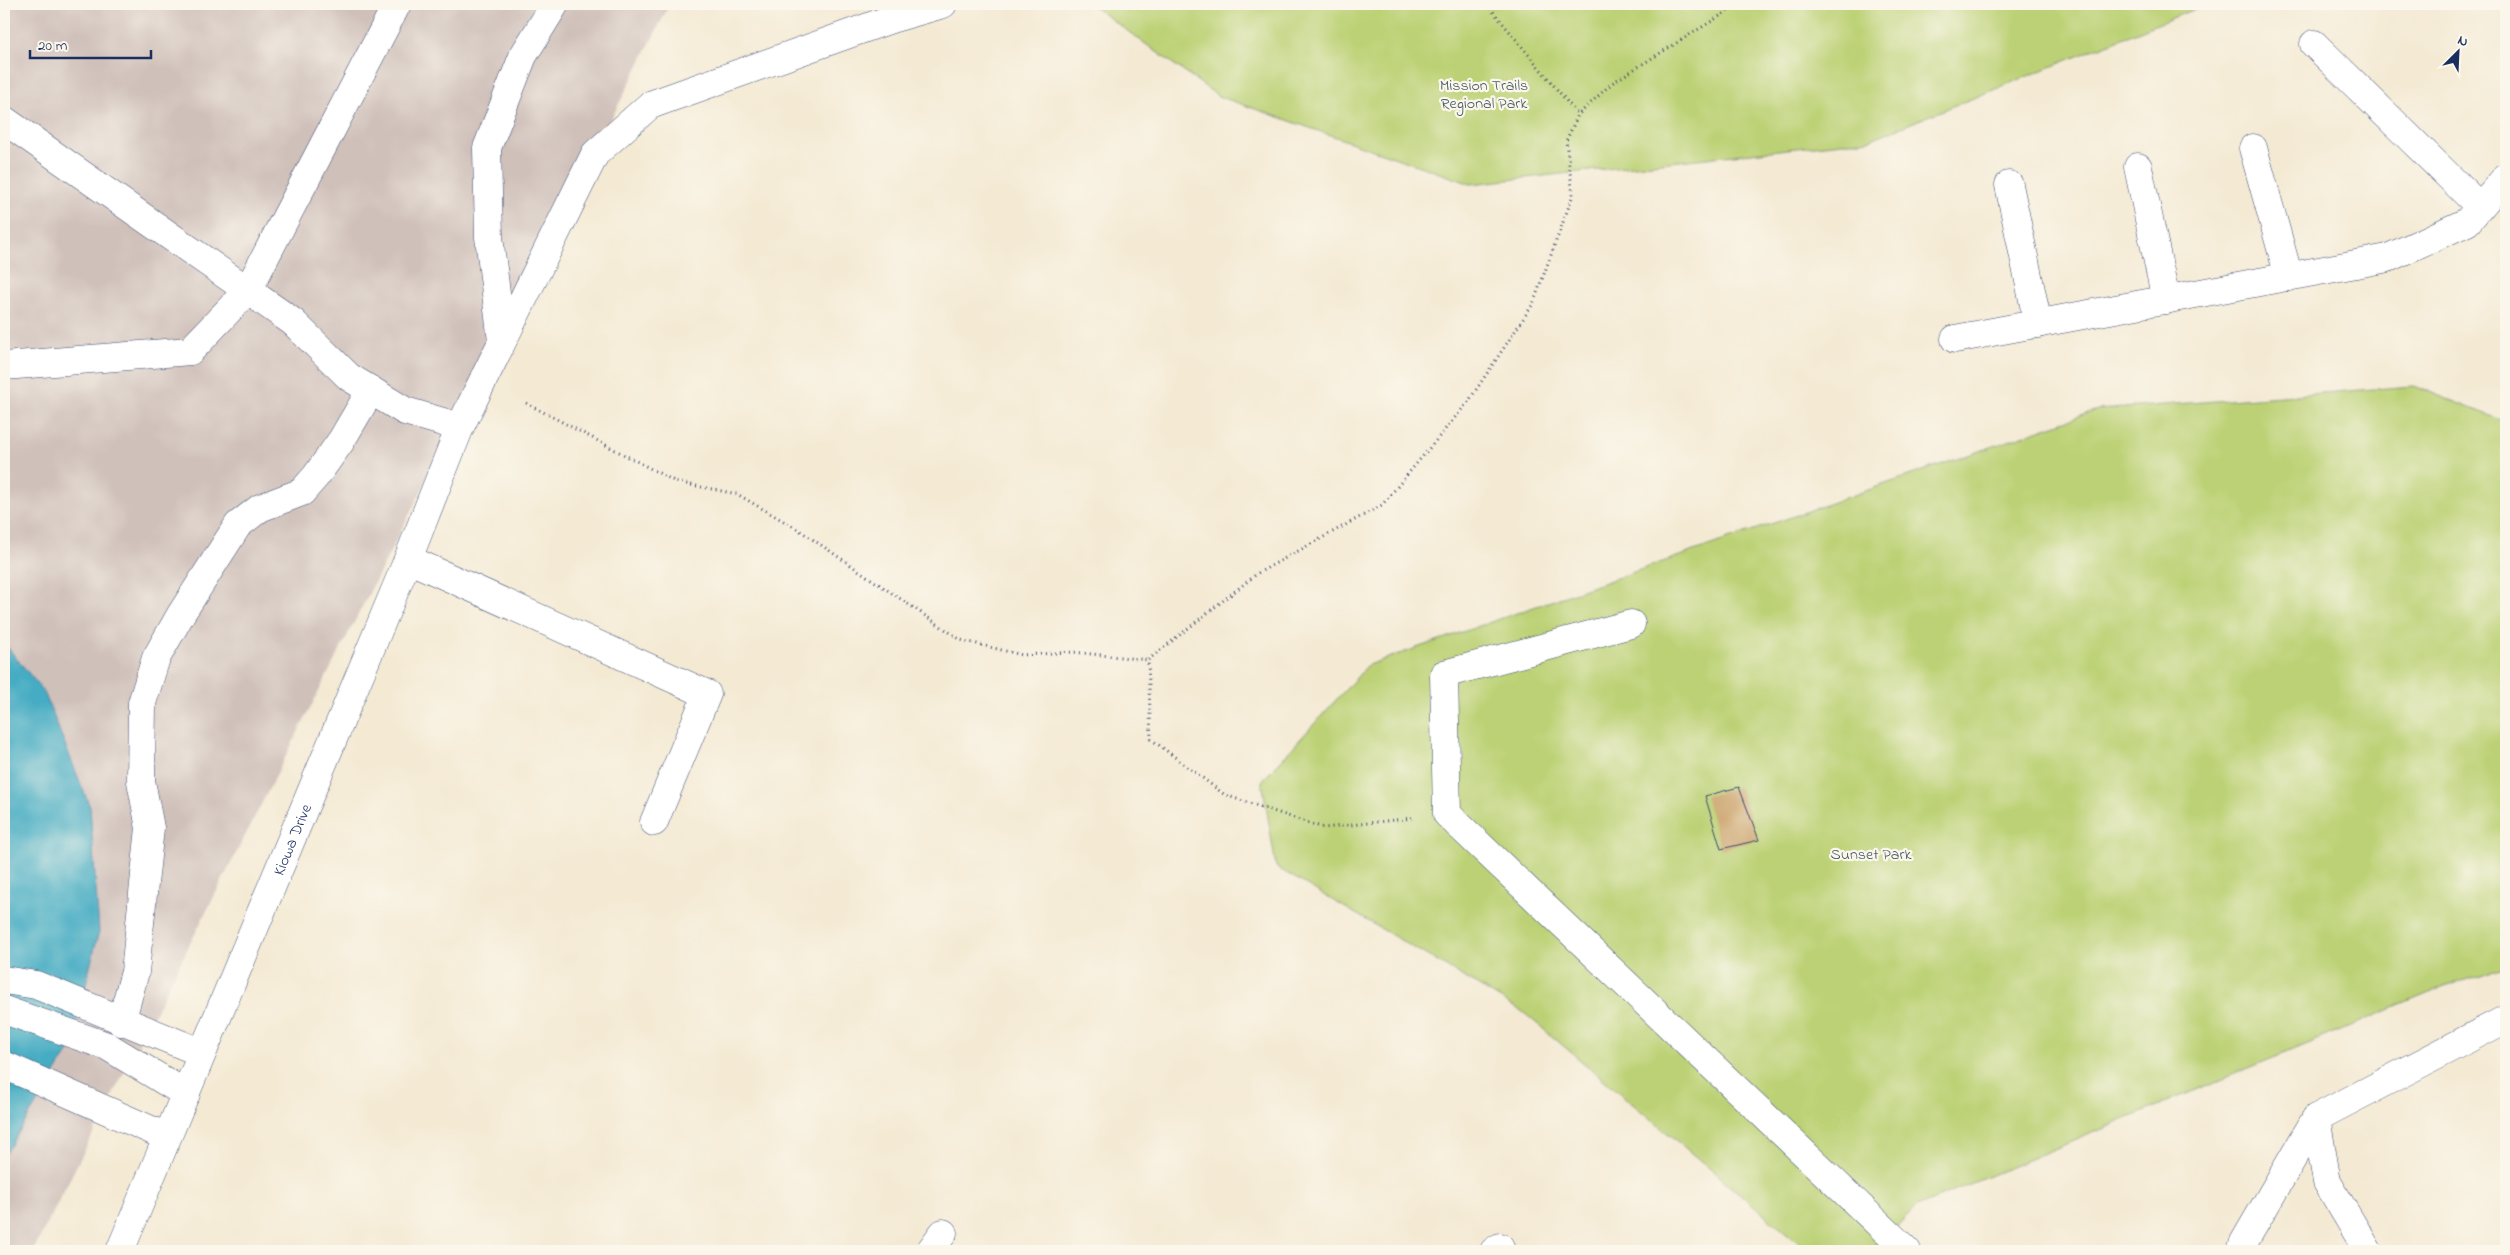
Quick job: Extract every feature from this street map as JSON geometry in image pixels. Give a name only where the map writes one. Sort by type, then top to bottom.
[{"type":"street","points":[[4,366],[190,351],[248,290],[397,4]]},
{"type":"street","points":[[502,341],[489,236],[487,148],[523,56],[555,4]]},
{"type":"street","name":"Kiowa Drive","points":[[120,1251],[408,560],[460,426],[595,154],[650,105],[882,22],[943,4]]},
{"type":"street","points":[[2314,44],[2480,206]]},
{"type":"street","points":[[4,120],[293,322],[349,377],[405,411],[460,426]]},
{"type":"street","points":[[2253,148],[2289,277]]},
{"type":"street","points":[[2138,167],[2166,300]]},
{"type":"street","points":[[1955,339],[2388,258],[2467,222],[2506,177]]},
{"type":"street","points":[[2009,185],[2038,324]]},
{"type":"street","points":[[121,1022],[135,972],[150,828],[141,781],[142,703],[156,658],[181,614],[238,525],[260,508],[302,492],[341,441],[371,390]]},
{"type":"street","points":[[408,560],[707,694],[654,822]]},
{"type":"street","points":[[1631,624],[1444,674],[1447,814],[1907,1251]]},
{"type":"street","points":[[4,980],[36,985],[121,1022],[202,1053]]},
{"type":"street","points":[[4,1010],[106,1046],[186,1094]]},
{"type":"street","points":[[2241,1251],[2244,1242],[2316,1118],[2506,1018]]},
{"type":"street","points":[[4,1065],[167,1137]]},
{"type":"street","points":[[2316,1118],[2327,1182],[2368,1251]]},
{"type":"path","points":[[1487,4],[1578,115]]},
{"type":"path","points":[[526,403],[676,482],[737,494],[799,530],[961,640],[1022,655],[1073,652],[1148,660],[1258,573],[1382,505],[1468,402],[1533,304],[1573,195],[1566,141],[1578,115],[1620,77],[1728,11],[1754,4]]},
{"type":"path","points":[[1148,660],[1151,739],[1225,795],[1324,828],[1447,814]]},
{"type":"shaded area","points":[[4,4],[670,4],[33,1251],[4,1251]]},
{"type":"green space","name":"Mission Trails Regional Park","points":[[1090,4],[2207,4],[1869,140],[1471,184],[1218,96]]},
{"type":"green space","name":"Sunset Park","points":[[2414,386],[2506,422],[2506,966],[2439,989],[1917,1206],[1875,1251],[1808,1251],[1523,1012],[1276,867],[1262,781],[1368,665],[2097,410]]},
{"type":"water","points":[[4,643],[44,692],[90,807],[99,931],[69,1051],[4,1156]]},
{"type":"building","points":[[1739,787],[1759,840],[1721,849],[1705,796]]}]
